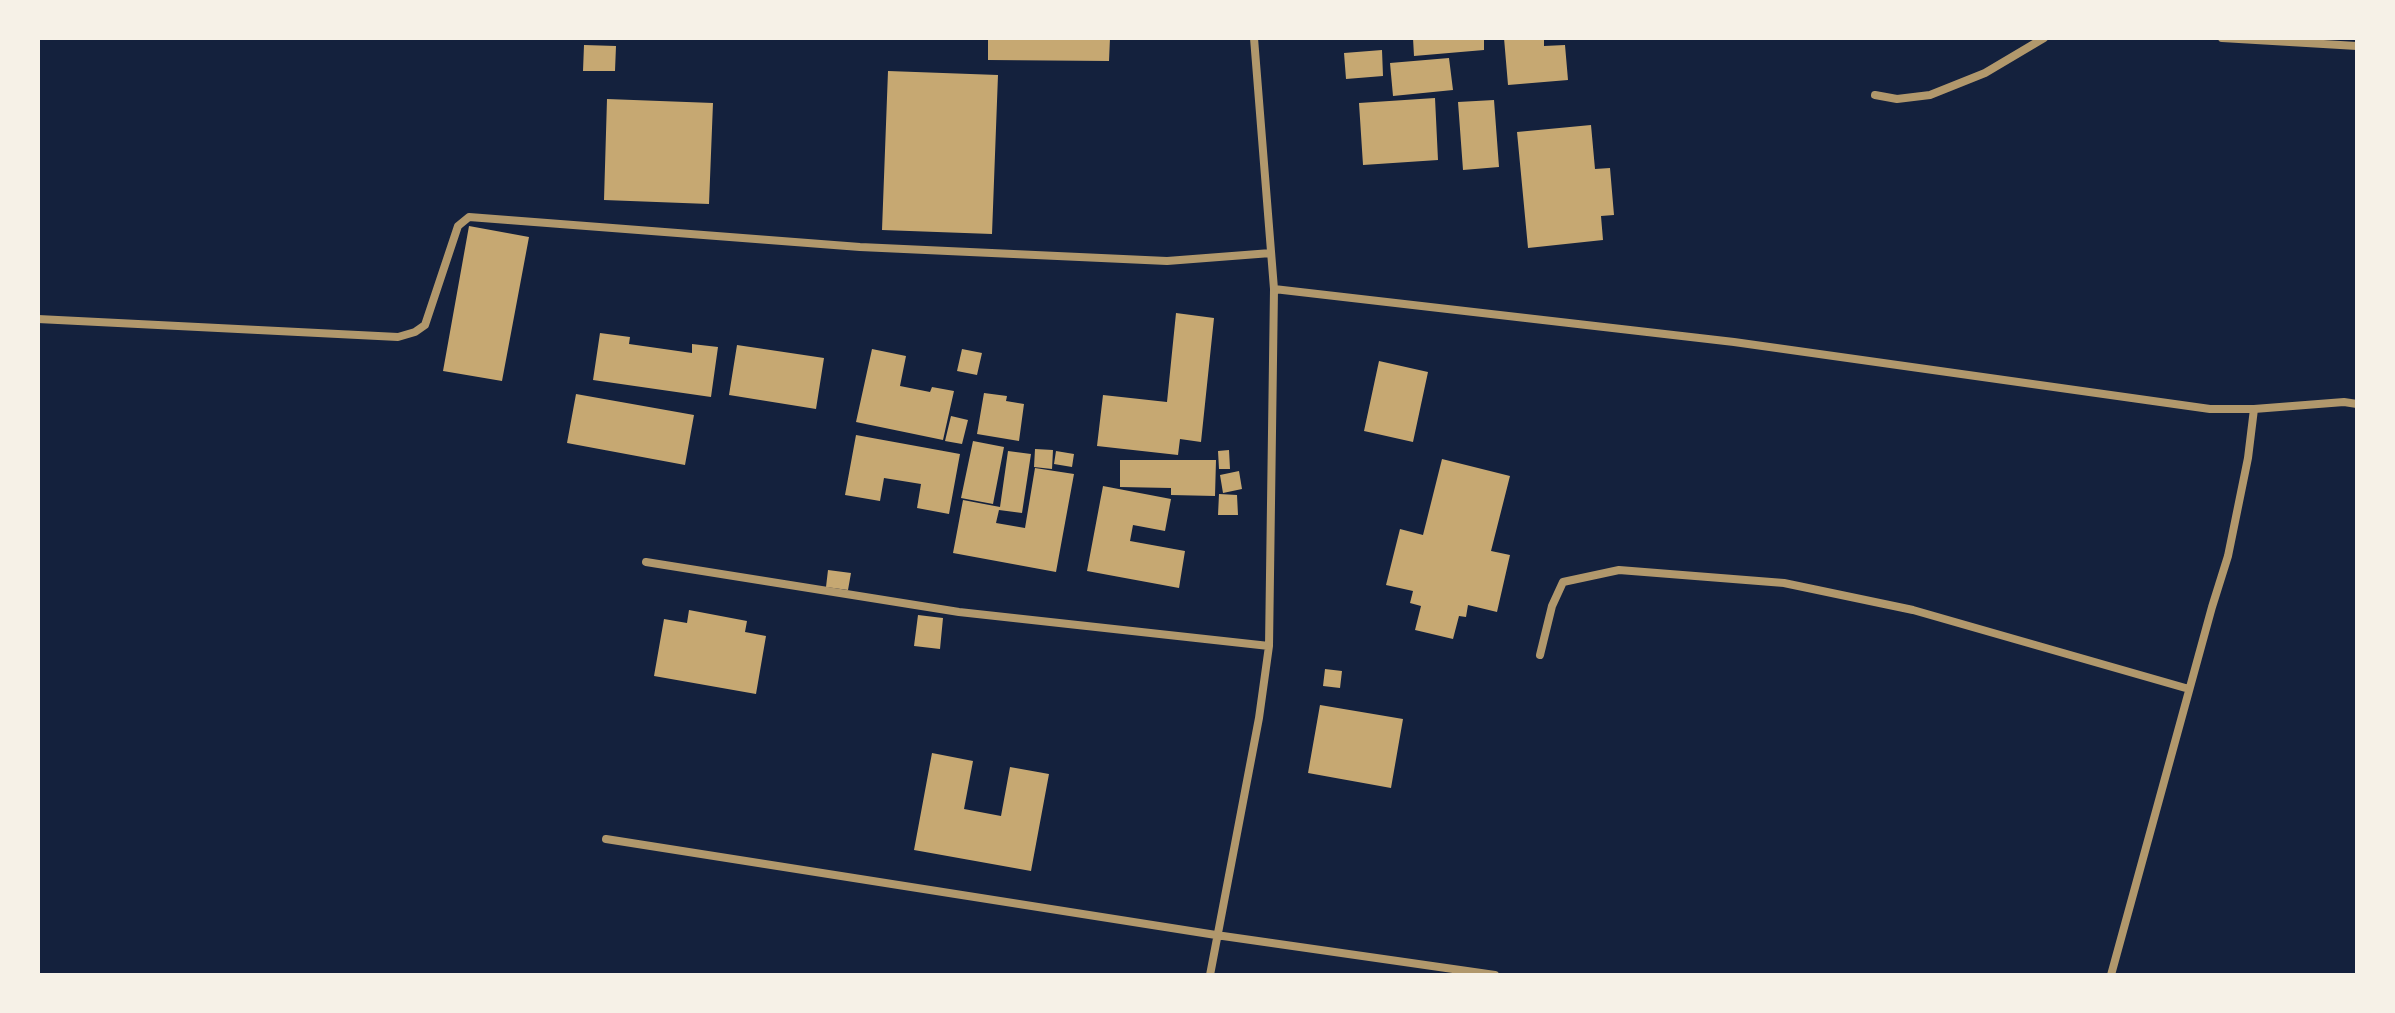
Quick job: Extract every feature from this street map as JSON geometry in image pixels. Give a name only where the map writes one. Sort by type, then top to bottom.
[{"type":"street","points":[[1210,975],[1259,718],[1269,646],[1274,289],[1254,38]]},
{"type":"street","points":[[1875,95],[1897,99],[1930,95],[1985,73],[2044,38]]},
{"type":"street","points":[[2222,38],[2357,46]]},
{"type":"street","points":[[38,319],[398,337],[425,325],[458,226],[469,217],[860,247],[1167,261],[1271,253]]},
{"type":"street","points":[[1274,289],[1734,342],[2210,409],[2344,402],[2357,404]]},
{"type":"street","points":[[2111,975],[2228,556],[2248,458],[2254,409]]},
{"type":"street","points":[[646,562],[959,612],[1269,646]]},
{"type":"street","points":[[1540,655],[1552,606],[1563,582],[1619,570],[1784,583],[1898,607],[2189,689]]},
{"type":"street","points":[[606,839],[1216,935],[1495,975]]},
{"type":"building","points":[[988,38],[1110,38],[1109,61],[988,60]]},
{"type":"building","points":[[1413,38],[1484,38],[1484,50],[1414,56]]},
{"type":"building","points":[[1504,38],[1544,38],[1544,46],[1565,45],[1568,80],[1508,85]]},
{"type":"building","points":[[584,45],[616,46],[615,71],[583,71]]},
{"type":"building","points":[[1382,50],[1383,76],[1346,79],[1344,53]]},
{"type":"building","points":[[1449,58],[1453,90],[1393,96],[1390,63]]},
{"type":"building","points":[[888,71],[998,75],[992,234],[882,230]]},
{"type":"building","points":[[1435,98],[1438,160],[1363,165],[1359,103]]},
{"type":"building","points":[[607,99],[713,103],[709,204],[604,200]]},
{"type":"building","points":[[1494,100],[1499,167],[1463,170],[1458,102]]},
{"type":"building","points":[[1591,125],[1595,169],[1610,168],[1614,215],[1601,216],[1603,240],[1528,248],[1517,132]]},
{"type":"building","points":[[469,226],[529,237],[502,381],[443,371]]},
{"type":"building","points":[[1176,313],[1214,318],[1201,442],[1180,439],[1178,455],[1097,446],[1103,395],[1167,402]]},
{"type":"building","points":[[600,333],[630,337],[629,344],[692,353],[692,344],[718,347],[711,397],[593,380]]},
{"type":"building","points":[[737,345],[824,358],[816,409],[729,395]]},
{"type":"building","points":[[872,349],[906,356],[900,386],[930,392],[932,387],[954,391],[943,440],[856,422]]},
{"type":"building","points":[[962,349],[982,353],[977,375],[957,371]]},
{"type":"building","points":[[1379,361],[1428,372],[1413,442],[1364,431]]},
{"type":"building","points":[[984,393],[1007,396],[1006,401],[1024,404],[1019,441],[977,434]]},
{"type":"building","points":[[576,394],[694,415],[685,465],[567,443]]},
{"type":"building","points":[[951,416],[968,420],[962,444],[945,441]]},
{"type":"building","points":[[856,435],[960,454],[949,514],[917,508],[921,484],[884,478],[880,501],[845,495]]},
{"type":"building","points":[[973,441],[1004,447],[993,504],[961,498]]},
{"type":"building","points":[[1035,449],[1053,450],[1052,469],[1034,467]]},
{"type":"building","points":[[1229,450],[1230,469],[1219,469],[1218,451]]},
{"type":"building","points":[[1008,451],[1031,454],[1022,513],[999,510],[996,523],[1025,528],[1035,468],[1074,474],[1056,572],[953,553],[963,500],[1000,507]]},
{"type":"building","points":[[1056,451],[1074,454],[1072,467],[1054,464]]},
{"type":"building","points":[[1442,459],[1510,476],[1491,551],[1510,555],[1497,612],[1468,605],[1466,617],[1459,616],[1453,639],[1415,630],[1421,606],[1410,603],[1413,591],[1386,585],[1400,529],[1423,535]]},
{"type":"building","points":[[1120,460],[1216,460],[1215,496],[1171,495],[1171,488],[1120,487]]},
{"type":"building","points":[[1239,471],[1242,489],[1223,493],[1220,475]]},
{"type":"building","points":[[1103,486],[1171,499],[1165,531],[1133,525],[1130,541],[1185,551],[1179,588],[1087,571]]},
{"type":"building","points":[[1219,494],[1237,495],[1238,515],[1218,515]]},
{"type":"building","points":[[828,570],[851,573],[848,590],[826,587]]},
{"type":"building","points":[[689,610],[747,621],[745,632],[766,636],[756,694],[654,676],[664,619],[687,623]]},
{"type":"building","points":[[918,615],[943,618],[940,649],[914,646]]},
{"type":"building","points":[[1325,669],[1342,671],[1340,688],[1323,686]]},
{"type":"building","points":[[1320,705],[1403,719],[1391,788],[1308,773]]},
{"type":"building","points":[[932,753],[973,761],[964,809],[1001,816],[1010,767],[1049,774],[1031,871],[914,850]]}]
